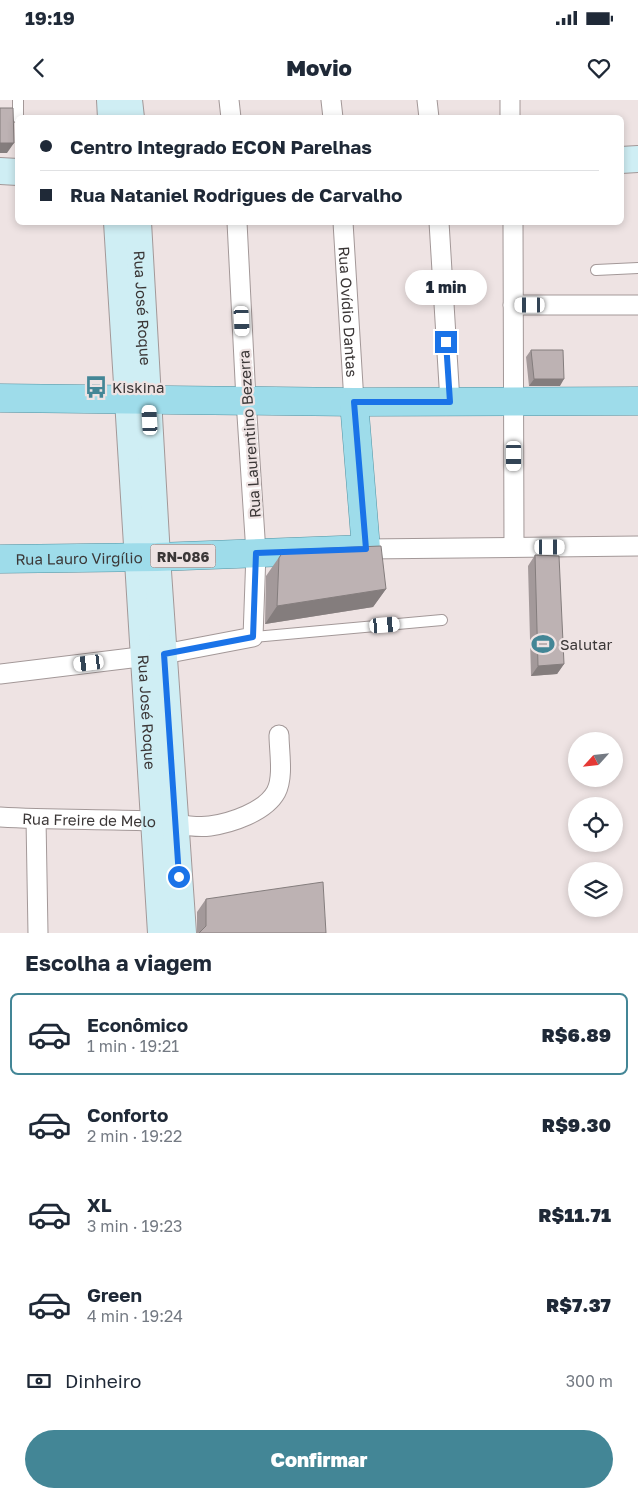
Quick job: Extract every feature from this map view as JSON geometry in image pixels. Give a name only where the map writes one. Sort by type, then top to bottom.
[{"type":"main road","points":[[0,398],[354,402],[638,401]]},
{"type":"main road","points":[[354,402],[366,549]]},
{"type":"main road","name":"Rua Lauro Virgílio","points":[[0,559],[147,557],[366,549]]},
{"type":"street","points":[[110,100],[111,115]]},
{"type":"street","points":[[129,100],[130,115]]},
{"type":"street","points":[[229,100],[230,115]]},
{"type":"street","points":[[331,100],[332,115]]},
{"type":"street","points":[[428,100],[429,115]]},
{"type":"street","points":[[510,100],[510,115]]},
{"type":"street","points":[[624,160],[638,159]]},
{"type":"street","points":[[0,171],[15,172]]},
{"type":"street","points":[[624,176],[638,176]]},
{"type":"street","name":"Rua José Roque","points":[[118,225],[130,266],[164,823],[161,933]]},
{"type":"street","name":"Rua José Roque","points":[[130,266],[137,225]]},
{"type":"street","name":"Rua Laurentino Bezerra","points":[[238,225],[246,400],[256,553],[253,637]]},
{"type":"street","name":"Rua Ovídio Dantas","points":[[343,225],[354,402]]},
{"type":"street","points":[[439,225],[450,402]]},
{"type":"street","points":[[513,225],[514,547]]},
{"type":"street","points":[[513,305],[638,305]]},
{"type":"street","points":[[366,549],[638,546]]},
{"type":"street","points":[[0,674],[153,655],[253,637]]},
{"type":"street","name":"Rua Freire de Melo","points":[[0,817],[164,823],[197,827],[224,824],[240,818],[270,800],[277,791],[279,781],[279,735]]},
{"type":"street","points":[[36,819],[38,933]]},
{"type":"street","name":"Rua José Roque","points":[[164,823],[183,933]]},
{"type":"lane","points":[[18,100],[18,115]]},
{"type":"lane","points":[[596,270],[638,268]]},
{"type":"lane","points":[[253,637],[442,620]]},
{"type":"building","points":[[0,108],[13,108],[14,143],[0,143]]},
{"type":"building","points":[[531,350],[563,350],[564,379],[534,379]]},
{"type":"building","points":[[381,546],[386,589],[277,606],[279,558],[284,550]]},
{"type":"building","name":"Salutar","points":[[535,555],[559,556],[564,664],[538,666]]},
{"type":"building","points":[[323,882],[326,933],[199,933],[206,926],[206,899]]},
{"type":"place","name":"Kiskina","points":[[96,387]]},
{"type":"place","name":"Salutar","points":[[543,644]]},
{"type":"route","points":[[179,877],[164,654],[253,637],[256,553],[366,549],[354,402],[450,402],[446,342]]}]
